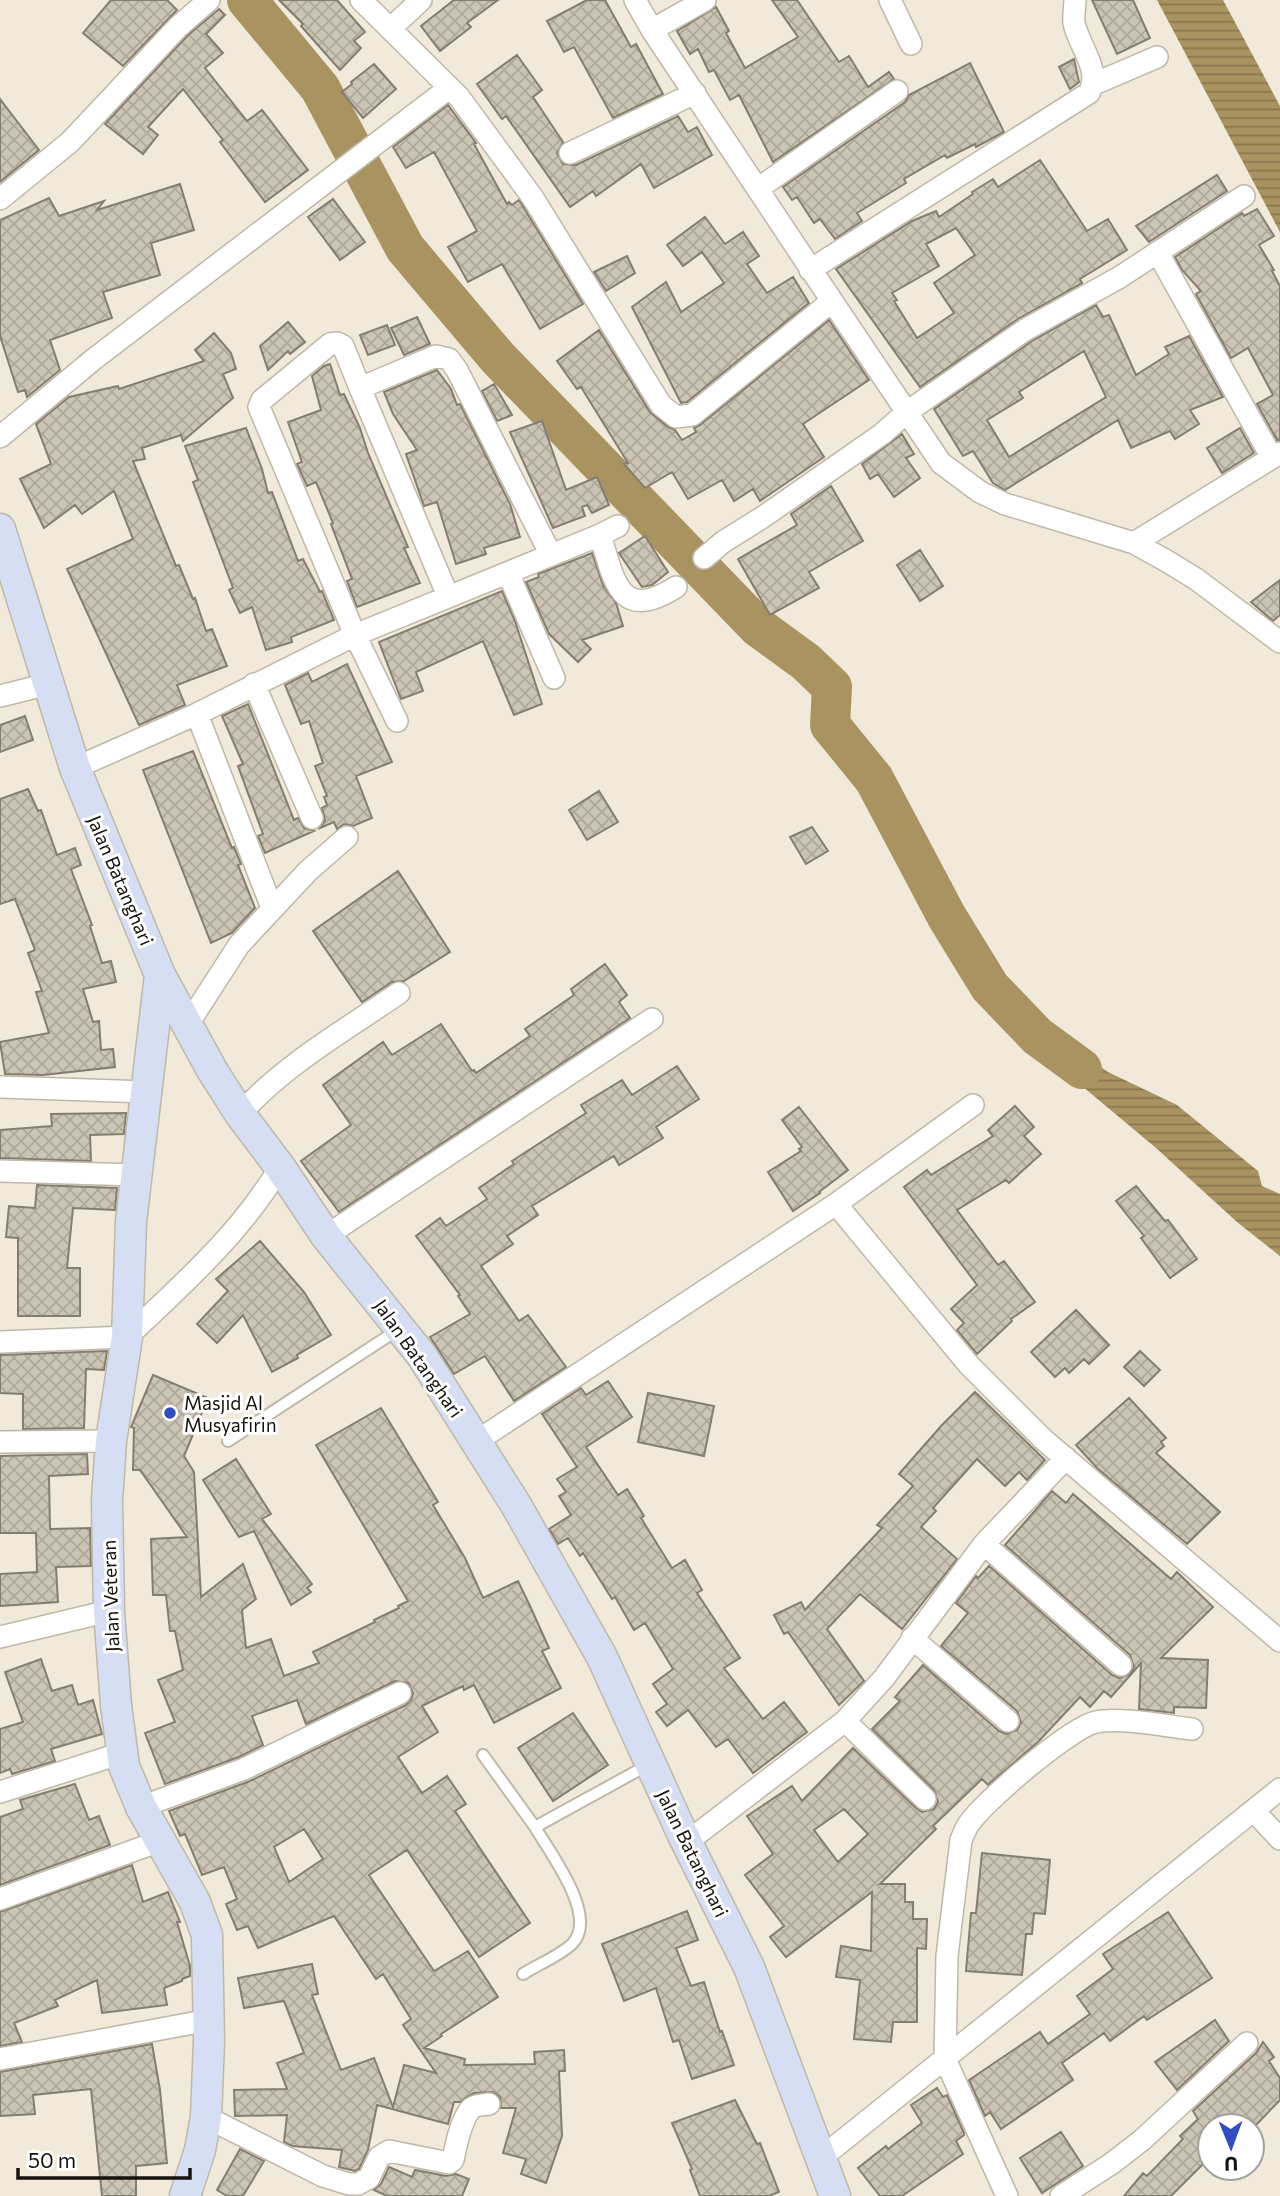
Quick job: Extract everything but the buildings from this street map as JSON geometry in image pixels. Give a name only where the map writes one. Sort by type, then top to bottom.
[{"type":"street","points":[[0,199],[70,142],[178,27],[209,0]]},
{"type":"street","points":[[361,0],[459,97],[533,198],[661,405],[676,417],[692,415],[832,301]]},
{"type":"street","points":[[390,29],[421,0]]},
{"type":"street","points":[[635,0],[810,270],[941,463],[981,492],[1005,504],[1133,543],[1196,579],[1280,642]]},
{"type":"street","points":[[653,30],[705,0]]},
{"type":"street","points":[[891,0],[911,44]]},
{"type":"street","points":[[810,270],[1089,93],[1094,84],[1093,73],[1074,22],[1075,0]]},
{"type":"street","points":[[1094,84],[1157,57]]},
{"type":"street","points":[[0,437],[94,359],[449,88]]},
{"type":"street","points":[[759,188],[897,91]]},
{"type":"street","points":[[570,153],[695,93]]},
{"type":"street","points":[[704,558],[1026,330],[1120,277],[1244,196]]},
{"type":"street","points":[[1133,543],[1276,456],[1158,253]]},
{"type":"street","points":[[397,720],[355,635],[261,416],[262,400],[330,344],[343,346],[448,596]]},
{"type":"street","points":[[360,388],[436,356],[449,359],[551,555]]},
{"type":"street","name":"Jalan Batanghari","points":[[0,529],[75,768],[160,975],[212,1070],[240,1114],[280,1167],[326,1236],[401,1328],[477,1441],[602,1657],[687,1842],[749,1967],[835,2196]]},
{"type":"street","points":[[75,768],[197,714],[355,635],[609,530],[617,587],[629,598],[645,601],[659,598],[676,587]]},
{"type":"street","points":[[508,573],[554,678]]},
{"type":"street","points":[[0,696],[48,684]]},
{"type":"street","points":[[254,684],[312,818]]},
{"type":"street","points":[[197,714],[272,908]]},
{"type":"street","points":[[188,1024],[239,945],[308,871],[347,837]]},
{"type":"street","name":"Jalan Veteran","points":[[160,975],[131,1222],[127,1337],[111,1441],[107,1500],[108,1611],[124,1766],[141,1807],[195,1902],[207,1935],[209,2020],[206,2117],[187,2195]]},
{"type":"street","points":[[240,1114],[260,1092],[284,1072],[399,993]]},
{"type":"street","points":[[326,1236],[652,1019]]},
{"type":"street","points":[[0,1087],[147,1092]]},
{"type":"street","points":[[477,1441],[836,1204],[972,1105]]},
{"type":"street","points":[[0,1342],[127,1337],[193,1275],[262,1197],[280,1167]]},
{"type":"street","points":[[0,1171],[137,1175]]},
{"type":"street","points":[[836,1204],[969,1365],[1044,1440],[1280,1641]]},
{"type":"street","points":[[0,1442],[111,1441]]},
{"type":"street","points":[[687,1842],[845,1721],[884,1678],[984,1544],[1066,1458]]},
{"type":"street","points":[[984,1544],[1121,1665]]},
{"type":"street","points":[[0,1637],[108,1611]]},
{"type":"street","points":[[912,1638],[1008,1721]]},
{"type":"street","points":[[141,1807],[244,1769],[400,1693]]},
{"type":"street","points":[[1007,2196],[945,2059],[947,1956],[961,1840],[968,1825],[1017,1777],[1086,1725],[1109,1720],[1192,1729]]},
{"type":"street","points":[[845,1721],[925,1799]]},
{"type":"street","points":[[0,1792],[122,1753]]},
{"type":"street","points":[[821,2158],[1280,1788]]},
{"type":"street","points":[[1254,1811],[1280,1839]]},
{"type":"street","points":[[0,1899],[160,1841]]},
{"type":"street","points":[[0,2059],[209,2020]]},
{"type":"street","points":[[1061,2196],[1111,2164],[1142,2140],[1247,2043]]},
{"type":"street","points":[[206,2117],[323,2176],[358,2184],[369,2178],[379,2157],[389,2151],[449,2163],[453,2160],[469,2110],[489,2104]]},
{"type":"lane","points":[[228,1441],[401,1328]]},
{"type":"lane","points":[[483,1755],[535,1827],[576,1899],[581,1914],[581,1931],[572,1944],[523,1974]]},
{"type":"lane","points":[[535,1827],[650,1763]]},
{"type":"shaded area","points":[[1157,0],[1223,0],[1280,106],[1280,232]]},
{"type":"shaded area","points":[[1058,1033],[1108,1072],[1177,1105],[1258,1171],[1262,1186],[1280,1194],[1280,1256],[1039,1050],[1037,1036]]},
{"type":"waterway","points":[[247,0],[320,88],[405,248],[498,358],[758,627],[806,662],[832,687],[830,725],[874,779],[947,917],[990,987],[1037,1036],[1082,1069]]},
{"type":"place","name":"Masjid Al Musyafirin","points":[[170,1413]]}]
